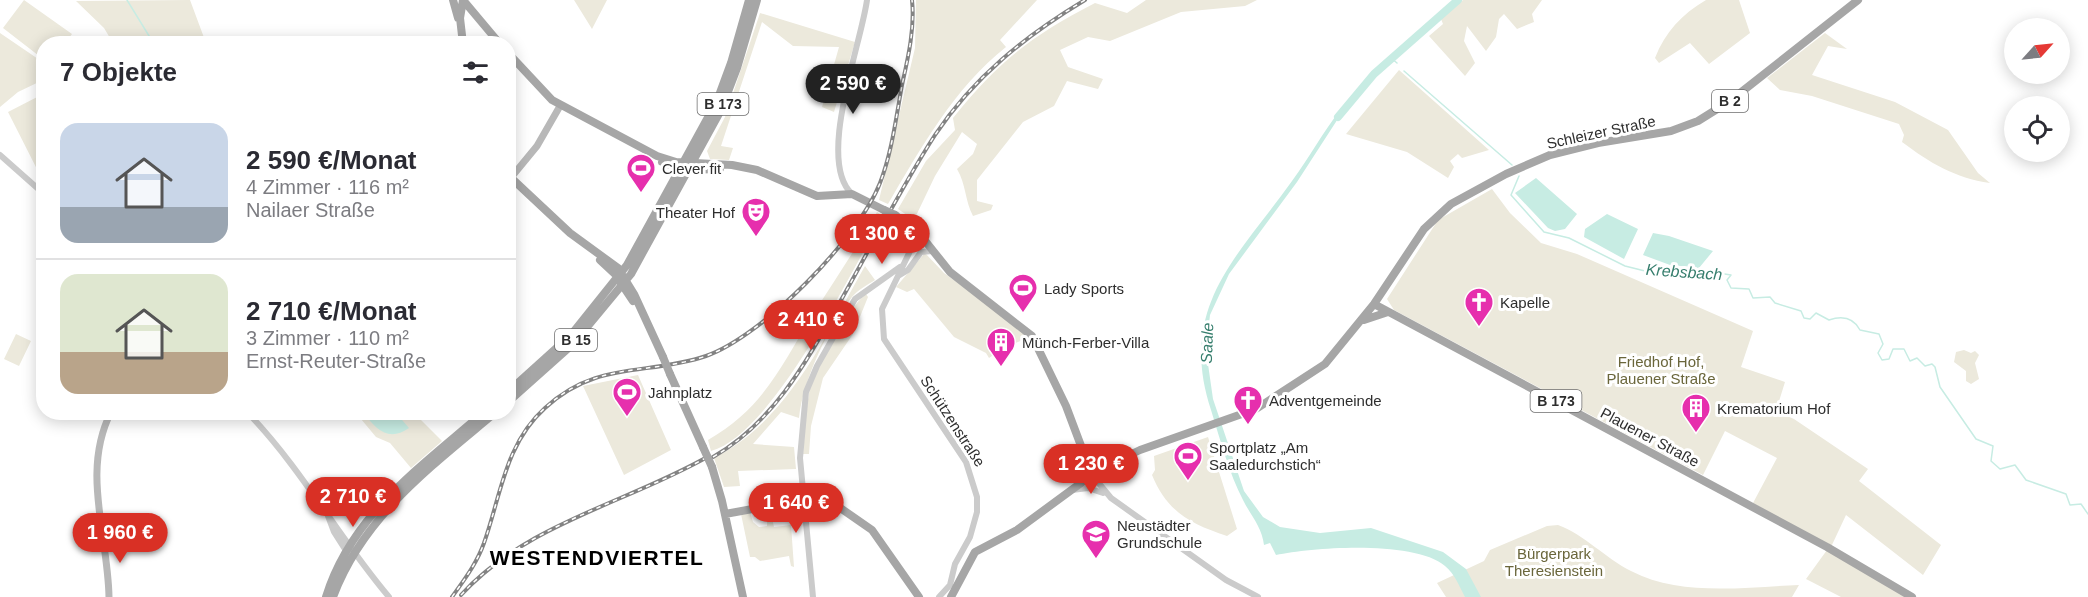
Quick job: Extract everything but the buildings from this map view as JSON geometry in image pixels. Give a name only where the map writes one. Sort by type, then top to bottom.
[{"type":"main road","points":[[453,0],[461,36]]},
{"type":"main road","points":[[462,36],[460,18],[463,0]]},
{"type":"main road","points":[[463,0],[493,36]]},
{"type":"main road","name":"B 173","points":[[686,167],[723,84],[749,0]]},
{"type":"main road","name":"B 173","points":[[623,279],[730,89],[757,0]]},
{"type":"main road","name":"Schleizer Straße","points":[[1092,475],[1131,454],[1256,409],[1324,364],[1374,304],[1424,230],[1451,204],[1506,174],[1550,155],[1598,143],[1671,131],[1703,119],[1730,101],[1857,0]]},
{"type":"main road","points":[[516,62],[560,106],[640,149],[666,160],[686,167],[744,167],[768,174],[817,196],[852,194],[905,222],[922,237],[950,272],[1032,336],[1066,406],[1092,475]]},
{"type":"main road","points":[[516,170],[537,146],[560,106]]},
{"type":"main road","points":[[516,184],[623,279],[663,357],[712,467],[725,514],[742,597]]},
{"type":"main road","name":"B 15","points":[[516,385],[571,335],[623,279]]},
{"type":"main road","name":"B 15","points":[[516,395],[561,356],[623,279]]},
{"type":"main road","name":"Plauener Straße","points":[[1374,304],[1827,547],[1912,597]]},
{"type":"main road","points":[[1362,320],[1388,312]]},
{"type":"main road","points":[[108,420],[99,444],[96,471],[109,597]]},
{"type":"main road","points":[[326,597],[369,517],[389,495],[475,420]]},
{"type":"main road","points":[[333,597],[350,552],[385,510],[487,420]]},
{"type":"main road","name":"B 2","points":[[951,597],[975,552],[1017,530],[1092,475]]},
{"type":"main road","points":[[725,514],[823,496],[868,528],[919,597]]},
{"type":"street","points":[[852,194],[838,173],[841,118],[867,0]]},
{"type":"street","points":[[0,155],[36,187]]},
{"type":"street","name":"Schützenstraße","points":[[905,222],[913,240],[882,309],[884,339],[966,462],[976,490],[975,522],[955,564],[950,585],[939,597]]},
{"type":"street","name":"Schützenstraße","points":[[897,276],[908,270],[921,252],[932,251]]},
{"type":"street","points":[[813,597],[800,461],[801,422],[809,384],[852,303],[905,262]]},
{"type":"street","points":[[254,420],[318,497],[350,552],[389,597]]},
{"type":"street","points":[[1092,475],[1111,498]]},
{"type":"street","points":[[1069,491],[1088,488],[1111,498],[1226,580],[1258,597]]},
{"type":"green space","points":[[24,0],[72,34],[70,36],[36,36],[36,54],[3,28]]},
{"type":"green space","points":[[190,0],[203,36],[109,36],[104,28],[76,1]]},
{"type":"green space","points":[[574,0],[607,0],[592,29]]},
{"type":"green space","points":[[916,0],[1037,0],[1000,40],[1006,47],[970,81],[940,120],[888,204],[879,200],[915,48]]},
{"type":"green space","points":[[1146,0],[1257,0],[1245,6],[1181,12],[1110,41],[1088,37],[1060,50],[1068,67],[1103,79],[1098,89],[1067,81],[1054,106],[1023,122],[977,180],[977,201],[993,205],[991,210],[973,216],[970,210],[957,169],[973,154],[977,144],[962,132],[935,176],[914,220],[898,209],[926,161],[955,130],[953,118],[985,81],[1017,52],[1052,27],[1095,3],[1127,13]]},
{"type":"green space","points":[[1463,0],[1542,0],[1532,14],[1534,22],[1517,29],[1504,14],[1499,19],[1496,37],[1486,51],[1467,26],[1464,41],[1475,63],[1465,76],[1429,36],[1443,24],[1441,19]]},
{"type":"green space","points":[[1706,0],[1739,0],[1750,33],[1709,64],[1690,43],[1659,63],[1655,58],[1669,32],[1689,11]]},
{"type":"green space","points":[[760,13],[855,42],[834,112],[822,107],[839,47],[793,46],[762,22],[721,146],[733,148],[729,160],[710,159],[707,151],[725,117]]},
{"type":"green space","points":[[0,33],[36,58],[36,83],[18,92],[0,107]]},
{"type":"green space","points":[[1825,33],[1847,49],[1828,46],[1812,75],[1895,102],[1948,130],[1978,173],[1990,183],[1954,173],[1923,157],[1902,142],[1904,135],[1899,124],[1812,96],[1780,90],[1767,78]]},
{"type":"green space","points":[[1399,70],[1489,150],[1462,158],[1458,154],[1450,161],[1454,167],[1448,178],[1407,152],[1346,134]]},
{"type":"green space","points":[[36,98],[36,167],[8,112]]},
{"type":"green space","name":"Friedhof Hof, Plauener Straße","points":[[1492,189],[1510,213],[1541,243],[1577,254],[1753,331],[1741,367],[1785,382],[1776,411],[1794,419],[1868,469],[1859,481],[1941,545],[1923,575],[1846,515],[1831,547],[1753,503],[1777,458],[1725,431],[1703,475],[1394,310],[1387,299],[1438,220]]},
{"type":"green space","points":[[877,212],[883,216],[831,311],[784,384],[759,415],[735,439],[711,451],[708,440],[744,414],[770,384]]},
{"type":"green space","points":[[925,253],[944,273],[1019,327],[1028,338],[1005,347],[989,358],[986,353],[954,337],[914,289],[907,292],[896,287]]},
{"type":"green space","points":[[865,266],[875,280],[852,297],[834,323],[811,371],[799,418],[781,412],[753,444],[794,447],[796,469],[738,471],[740,486],[724,487],[714,458],[740,442],[764,422],[784,399],[803,374]]},
{"type":"green space","points":[[866,294],[868,297],[853,334],[823,378],[811,426],[809,454],[803,454],[808,402],[817,370],[850,312]]},
{"type":"green space","points":[[16,334],[31,341],[19,366],[4,359]]},
{"type":"green space","points":[[1964,350],[1971,353],[1975,351],[1979,355],[1975,363],[1979,379],[1971,384],[1966,381],[1966,371],[1954,362],[1956,352]]},
{"type":"green space","name":"Jahnplatz","points":[[638,375],[671,450],[624,475],[583,386]]},
{"type":"green space","points":[[362,420],[421,420],[442,441],[411,468],[390,443],[376,437]]},
{"type":"green space","name":"Sportplatz „Am Saaledurchstich“","points":[[1208,437],[1237,529],[1227,536],[1202,527],[1182,515],[1165,498],[1152,475],[1155,470],[1154,456]]},
{"type":"green space","points":[[750,512],[753,522],[759,527],[767,526],[767,519],[772,518],[774,527],[791,525],[794,567],[791,566],[789,556],[760,561],[755,557],[750,557],[741,514]]},
{"type":"green space","name":"Bürgerpark Theresienstein","points":[[1558,525],[1568,529],[1612,560],[1650,579],[1692,587],[1713,588],[1799,585],[1792,597],[1446,597],[1437,583],[1484,561],[1490,550],[1547,526]]},
{"type":"green space","points":[[1827,550],[1907,597],[1841,597],[1806,579]]},
{"type":"shaded area","points":[[1341,109],[1343,111],[1297,182],[1229,274],[1210,315],[1206,350],[1213,399],[1244,491],[1263,517],[1280,527],[1320,533],[1371,528],[1443,552],[1466,569],[1481,597],[1465,597],[1454,576],[1445,566],[1431,558],[1411,552],[1338,548],[1276,555],[1270,543],[1264,545],[1259,527],[1238,490],[1211,410],[1203,373],[1202,341],[1207,312],[1218,285]]},
{"type":"shaded area","points":[[1536,178],[1577,214],[1565,229],[1555,231],[1548,228],[1515,193]]},
{"type":"shaded area","points":[[1607,214],[1638,229],[1624,259],[1584,237],[1585,229]]},
{"type":"shaded area","points":[[1653,233],[1713,251],[1699,268],[1670,265],[1643,255]]},
{"type":"shaded area","points":[[370,420],[402,420],[409,428],[402,432],[389,434]]},
{"type":"waterway","points":[[127,0],[149,36]]},
{"type":"waterway","name":"Saale","points":[[1338,117],[1374,74],[1458,0]]},
{"type":"waterway","name":"Krebsbach","points":[[1391,58],[1397,63]]},
{"type":"waterway","name":"Krebsbach","points":[[1404,71],[1512,165]]},
{"type":"waterway","name":"Krebsbach","points":[[1519,176],[1511,195],[1544,232],[1569,238],[1625,266],[1645,271],[1712,272],[1731,275],[1727,280],[1731,288],[1749,289],[1753,298],[1770,297],[1775,303],[1801,311],[1804,318],[1810,319],[1816,313],[1829,320],[1846,319],[1854,322],[1860,330],[1879,334],[1883,344],[1878,353],[1882,360],[1889,359],[1893,349],[1904,349],[1910,361],[1917,358],[1925,366],[1932,364],[1935,367],[1940,387],[1976,439],[1993,446],[1991,461],[2000,469],[2015,465],[2026,480],[2066,494],[2070,505],[2081,504],[2088,514]]},
{"type":"railway","points":[[452,597],[481,550],[513,454],[532,422],[545,408],[564,393],[584,382],[603,376],[684,362],[706,356],[729,345],[754,328],[806,283],[852,231],[869,206],[888,159],[910,43],[913,21],[912,0]]},
{"type":"railway","points":[[713,457],[753,428],[785,392],[799,372],[909,178],[935,135],[966,94],[1021,43],[1085,0]]},
{"type":"railway","points":[[461,595],[487,570],[547,532],[678,473],[709,456]]},
{"type":"place","name":"Clever fit","points":[[641,194]]},
{"type":"place","name":"Theater Hof","points":[[756,238]]},
{"type":"place","name":"Lady Sports","points":[[1023,314]]},
{"type":"place","name":"Kapelle","points":[[1479,328]]},
{"type":"place","name":"Münch-Ferber-Villa","points":[[1001,368]]},
{"type":"place","name":"Jahnplatz","points":[[627,418]]},
{"type":"place","name":"Adventgemeinde","points":[[1248,426]]},
{"type":"place","name":"Krematorium Hof","points":[[1696,434]]},
{"type":"place","name":"Sportplatz „Am Saaledurchstich“","points":[[1188,482]]},
{"type":"place","name":"Neustädter Grundschule","points":[[1096,560]]},
{"type":"district","name":"WESTENDVIERTEL","points":[[597,557]]}]
